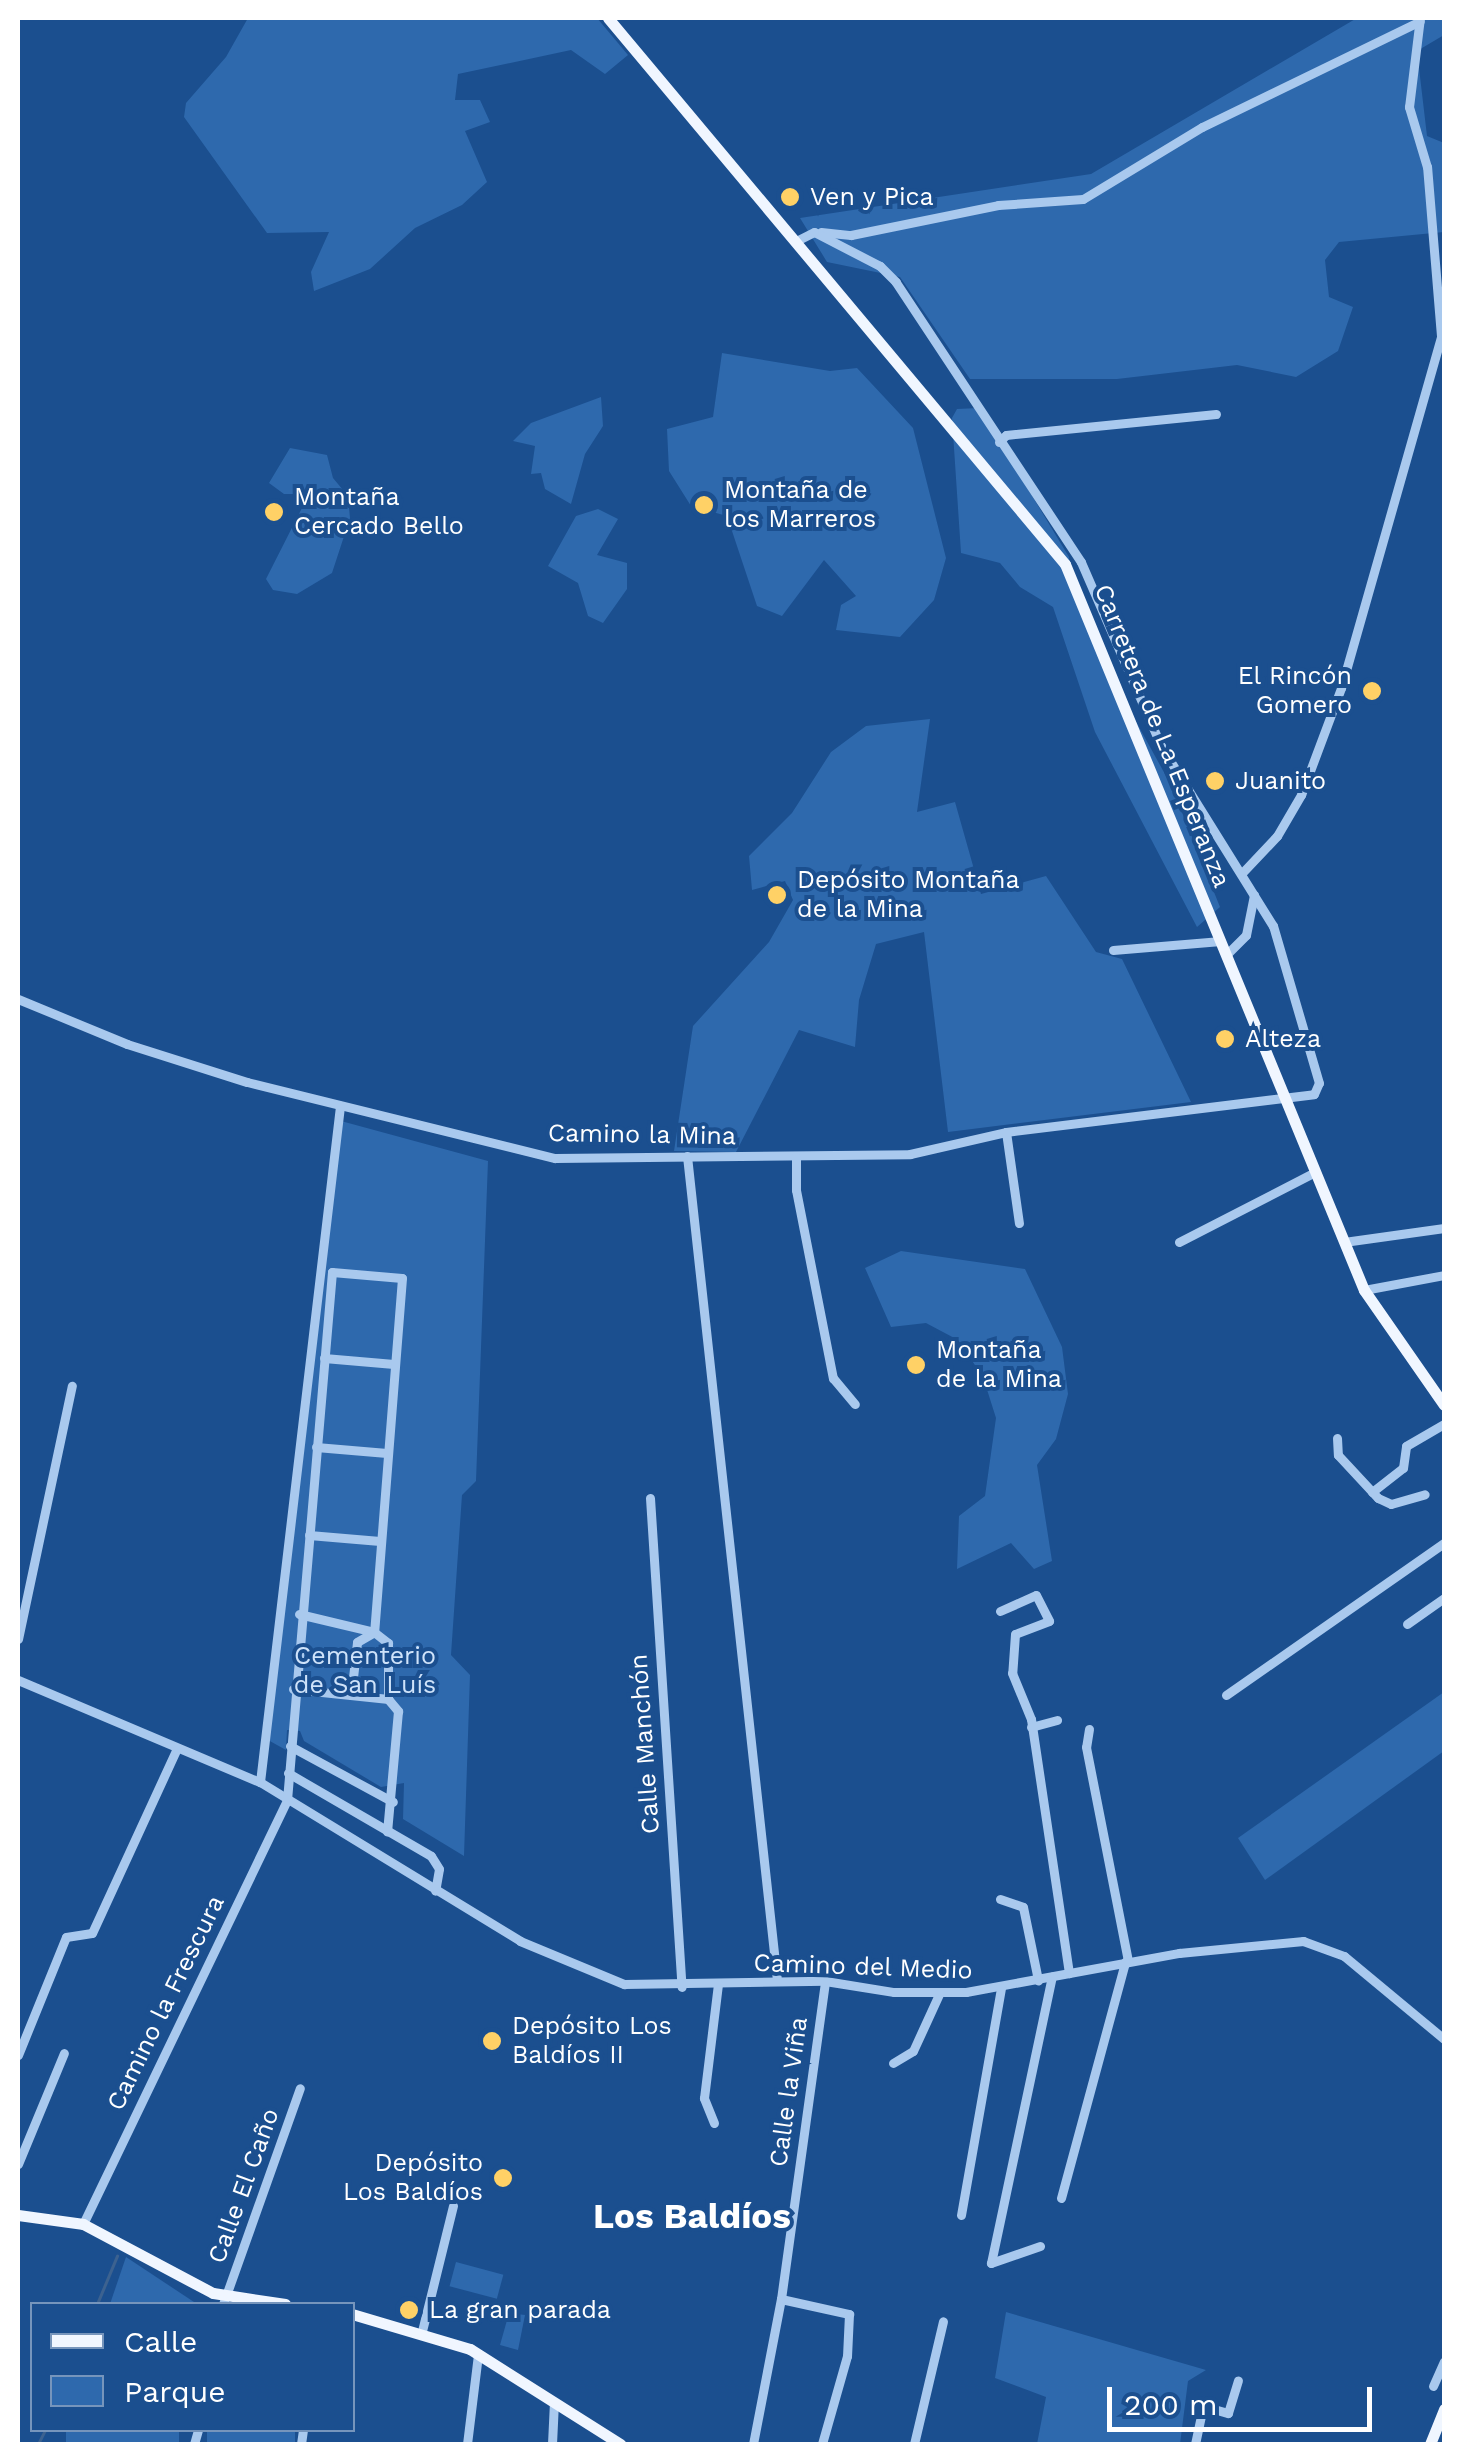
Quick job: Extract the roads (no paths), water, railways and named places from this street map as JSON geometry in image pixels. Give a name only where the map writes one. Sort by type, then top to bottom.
[{"type":"main road","name":"Carretera de La Esperanza","points":[[608,18],[1066,564],[1364,1290],[1444,1405]]},
{"type":"main road","points":[[18,2215],[83,2224],[224,2301]]},
{"type":"main road","points":[[355,2315],[422,2331],[478,2354],[620,2444]]},
{"type":"main road","points":[[1430,2444],[1444,2409]]},
{"type":"street","points":[[796,241],[814,232],[851,235],[998,205],[1083,199],[1202,127],[1420,19]]},
{"type":"street","points":[[1242,873],[1276,836],[1301,796],[1341,688],[1441,336],[1427,167],[1409,106],[1420,19]]},
{"type":"street","points":[[814,232],[880,266],[896,282],[1081,562],[1161,746],[1242,873],[1283,951],[1319,1083],[1314,1094],[1285,1097]]},
{"type":"street","points":[[999,442],[1006,435],[1216,414]]},
{"type":"street","points":[[1226,955],[1246,935],[1254,896]]},
{"type":"street","points":[[1113,950],[1220,941]]},
{"type":"street","name":"Camino la Mina","points":[[18,999],[129,1045],[340,1106],[555,1158],[910,1154],[1006,1132],[1285,1097]]},
{"type":"street","points":[[260,1782],[340,1106]]},
{"type":"street","points":[[1006,1132],[1019,1223]]},
{"type":"street","points":[[686,1156],[777,1980]]},
{"type":"street","points":[[796,1157],[796,1190],[833,1378],[855,1404]]},
{"type":"street","points":[[1179,1242],[1315,1172]]},
{"type":"street","points":[[1344,1242],[1444,1228]]},
{"type":"street","points":[[287,1800],[298,1614],[309,1535],[332,1272],[402,1278],[374,1632]]},
{"type":"street","points":[[1364,1290],[1444,1275]]},
{"type":"street","points":[[324,1358],[394,1364]]},
{"type":"street","points":[[18,1639],[72,1386]]},
{"type":"street","points":[[1372,1492],[1403,1468],[1406,1446],[1444,1424]]},
{"type":"street","points":[[1337,1438],[1338,1455],[1372,1492],[1391,1504],[1425,1494]]},
{"type":"street","points":[[316,1447],[387,1453]]},
{"type":"street","name":"Calle Manchón","points":[[650,1498],[682,1987]]},
{"type":"street","points":[[309,1535],[380,1541]]},
{"type":"street","points":[[1226,1695],[1444,1542]]},
{"type":"street","points":[[1000,1611],[1036,1594],[1050,1621],[1012,1640],[1013,1678],[1024,1694],[1031,1727],[1069,1973]]},
{"type":"street","points":[[1408,1624],[1444,1598]]},
{"type":"street","points":[[298,1614],[374,1632],[391,1651],[388,1698],[398,1711],[393,1802],[387,1832]]},
{"type":"street","points":[[351,1695],[357,1642],[374,1632]]},
{"type":"street","name":"Camino del Medio","points":[[18,1680],[96,1708],[176,1750],[260,1782],[520,1941],[608,1979],[644,1988],[825,1980],[940,1992],[1001,1988],[1126,1962],[1259,1942],[1322,1944],[1444,2039]]},
{"type":"street","points":[[293,1689],[388,1698]]},
{"type":"street","points":[[1031,1727],[1057,1720]]},
{"type":"street","points":[[1060,2198],[1126,1962],[1086,1747],[1089,1728]]},
{"type":"street","points":[[290,1746],[393,1802]]},
{"type":"street","points":[[18,2055],[66,1937],[92,1933],[176,1750]]},
{"type":"street","points":[[288,1773],[436,1862],[434,1891]]},
{"type":"street","name":"Camino la Frescura","points":[[83,2224],[287,1800]]},
{"type":"street","points":[[1000,1899],[1024,1906],[1038,1980]]},
{"type":"street","points":[[1040,2246],[991,2264],[1052,1976]]},
{"type":"street","name":"Calle la Viña","points":[[753,2444],[781,2298],[825,1980]]},
{"type":"street","points":[[714,2123],[704,2098],[718,1984]]},
{"type":"street","points":[[961,2215],[1001,1988]]},
{"type":"street","points":[[893,2064],[913,2050],[940,1992]]},
{"type":"street","points":[[18,2164],[64,2053]]},
{"type":"street","name":"Calle El Caño","points":[[224,2301],[300,2088]]},
{"type":"street","points":[[422,2331],[454,2206]]},
{"type":"street","points":[[781,2298],[850,2314],[847,2356],[822,2444]]},
{"type":"street","points":[[914,2444],[943,2320]]},
{"type":"street","points":[[467,2444],[478,2354]]},
{"type":"street","points":[[1433,2386],[1444,2361]]},
{"type":"street","points":[[1195,2444],[1203,2406],[1228,2413],[1238,2381]]},
{"type":"street","points":[[552,2444],[554,2402]]},
{"type":"waterway","points":[[98,2302],[117,2256]]},
{"type":"waterway","points":[[38,2444],[44,2432]]},
{"type":"place","name":"Ven y Pica","points":[[790,197]]},
{"type":"place","name":"Montaña de los Marreros","points":[[704,505]]},
{"type":"place","name":"Montaña Cercado Bello","points":[[274,512]]},
{"type":"place","name":"El Rincón Gomero","points":[[1372,691]]},
{"type":"place","name":"Juanito","points":[[1215,781]]},
{"type":"place","name":"Depósito Montaña de la Mina","points":[[777,895]]},
{"type":"place","name":"Alteza","points":[[1225,1039]]},
{"type":"place","name":"Montaña de la Mina","points":[[916,1365]]},
{"type":"place","name":"Depósito Los Baldíos II","points":[[492,2041]]},
{"type":"place","name":"Depósito Los Baldíos","points":[[503,2178]]},
{"type":"place","name":"La gran parada","points":[[409,2310]]},
{"type":"district","name":"Los Baldíos","points":[[692,2216]]},
{"type":"park label","name":"Cementerio de San Luís","points":[[365,1672]]}]
